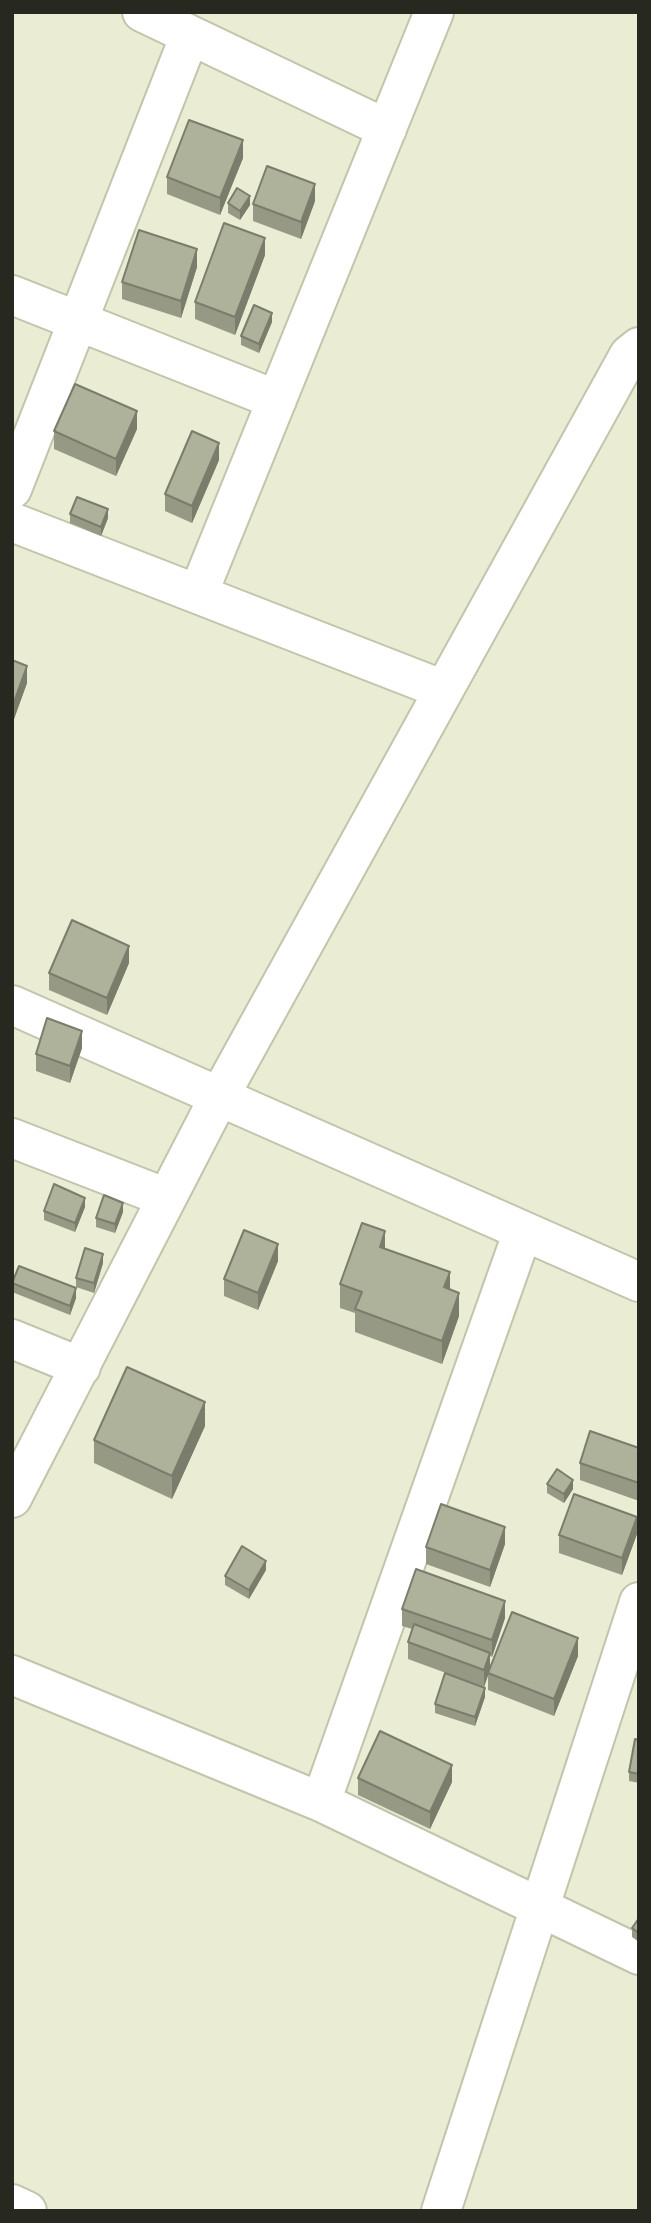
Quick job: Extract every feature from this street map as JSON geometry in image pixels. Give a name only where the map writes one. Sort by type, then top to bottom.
[{"type":"street","points":[[142,12],[387,129]]},
{"type":"street","points":[[198,594],[434,12]]},
{"type":"street","points":[[12,489],[190,35]]},
{"type":"street","points":[[12,295],[277,400]]},
{"type":"street","points":[[12,1498],[219,1097],[629,355],[639,347]]},
{"type":"street","points":[[12,522],[444,690]]},
{"type":"street","points":[[12,1005],[639,1283]]},
{"type":"street","points":[[12,1138],[167,1198]]},
{"type":"street","points":[[321,1802],[523,1231]]},
{"type":"street","points":[[12,1339],[81,1367]]},
{"type":"street","points":[[441,2211],[639,1602]]},
{"type":"street","points":[[12,1675],[321,1802],[639,1955]]},
{"type":"street","points":[[12,2204],[27,2211]]},
{"type":"building","points":[[189,120],[243,140],[220,198],[167,177]]},
{"type":"building","points":[[267,166],[315,184],[301,222],[253,204]]},
{"type":"building","points":[[237,188],[250,196],[240,211],[228,203]]},
{"type":"building","points":[[224,223],[265,238],[235,317],[195,302]]},
{"type":"building","points":[[139,230],[197,249],[181,301],[122,282]]},
{"type":"building","points":[[254,305],[272,313],[259,344],[241,336]]},
{"type":"building","points":[[75,384],[137,411],[116,459],[54,431]]},
{"type":"building","points":[[192,431],[219,443],[192,506],[165,494]]},
{"type":"building","points":[[77,497],[108,509],[101,527],[70,514]]},
{"type":"building","points":[[12,660],[27,666],[14,702],[12,702]]},
{"type":"building","points":[[72,920],[129,946],[107,998],[49,973]]},
{"type":"building","points":[[47,1018],[82,1031],[70,1066],[36,1054]]},
{"type":"building","points":[[54,1184],[85,1198],[75,1223],[44,1211]]},
{"type":"building","points":[[104,1195],[123,1203],[115,1224],[96,1218]]},
{"type":"building","points":[[362,1223],[385,1231],[380,1247],[450,1272],[444,1287],[459,1293],[442,1341],[355,1309],[362,1292],[340,1284]]},
{"type":"building","points":[[244,1230],[278,1244],[258,1293],[224,1279]]},
{"type":"building","points":[[85,1248],[103,1254],[94,1283],[76,1278]]},
{"type":"building","points":[[19,1266],[76,1288],[70,1306],[12,1283]]},
{"type":"building","points":[[127,1367],[205,1402],[172,1476],[94,1440]]},
{"type":"building","points":[[590,1431],[639,1448],[639,1483],[580,1463]]},
{"type":"building","points":[[557,1469],[573,1480],[564,1494],[547,1484]]},
{"type":"building","points":[[574,1494],[637,1517],[622,1558],[559,1535]]},
{"type":"building","points":[[441,1504],[505,1527],[490,1570],[426,1547]]},
{"type":"building","points":[[242,1546],[266,1561],[249,1590],[225,1576]]},
{"type":"building","points":[[416,1569],[505,1601],[492,1640],[402,1609]]},
{"type":"building","points":[[512,1612],[578,1638],[554,1699],[488,1673]]},
{"type":"building","points":[[414,1624],[490,1653],[484,1670],[408,1642]]},
{"type":"building","points":[[445,1673],[485,1688],[475,1717],[435,1704]]},
{"type":"building","points":[[380,1731],[452,1765],[430,1812],[358,1778]]},
{"type":"building","points":[[635,1739],[639,1740],[639,1774],[629,1772]]},
{"type":"building","points":[[639,1918],[639,1933],[632,1928]]}]
